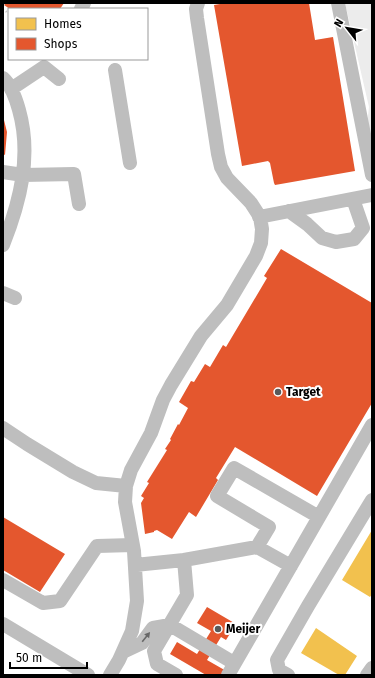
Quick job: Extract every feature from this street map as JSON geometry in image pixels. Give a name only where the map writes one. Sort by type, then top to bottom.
[{"type":"street","points":[[110,675],[123,652],[132,631],[138,600],[133,545],[125,502],[126,486],[131,470],[151,434],[163,400],[171,385],[202,336],[227,305],[256,256],[261,239],[262,229],[259,216],[251,203],[227,178],[221,168],[214,135],[197,18],[196,9],[198,3]]},
{"type":"street","points":[[338,3],[372,175]]},
{"type":"street","points":[[3,245],[18,200],[23,175],[25,149],[23,122],[17,101],[7,83],[46,63],[59,79]]},
{"type":"street","points":[[115,70],[130,164]]},
{"type":"street","points":[[3,172],[23,175],[74,174],[79,204]]},
{"type":"street","points":[[259,216],[372,195]]},
{"type":"street","points":[[289,211],[307,224],[322,238],[336,242],[354,239],[363,228],[352,199]]},
{"type":"street","points":[[170,624],[231,669],[372,425]]},
{"type":"street","points":[[3,428],[26,444],[73,472],[96,483],[126,486]]},
{"type":"street","points":[[257,547],[269,526],[217,496],[234,468],[319,517]]},
{"type":"street","points":[[288,675],[279,670],[277,660],[372,500]]},
{"type":"street","points":[[3,580],[43,603],[60,601],[97,546],[133,545]]},
{"type":"street","points":[[135,565],[184,560],[257,547],[291,566]]},
{"type":"street","points":[[176,675],[157,664],[154,651],[187,595],[184,560]]},
{"type":"street","points":[[3,624],[88,675]]},
{"type":"street","points":[[123,652],[142,643],[154,628],[170,624]]},
{"type":"street","points":[[367,675],[372,668]]},
{"type":"shaded area","points":[[345,3],[372,3],[372,157],[366,133],[369,107]]},
{"type":"building: Homes","points":[[372,530],[372,594],[370,597],[342,580]]},
{"type":"building: Homes","points":[[316,628],[357,656],[345,675],[339,675],[301,653]]},
{"type":"building: Shops","points":[[6,3],[64,3],[61,8],[8,8],[4,5]]},
{"type":"building: Shops","points":[[226,3],[309,3],[315,40],[333,37],[355,171],[275,185],[270,163],[268,161],[242,166],[214,5]]},
{"type":"building: Shops","points":[[4,120],[7,132],[5,155],[3,154]]},
{"type":"building: Shops","name":"Target","points":[[281,249],[372,303],[372,403],[317,496],[235,447],[216,478],[218,480],[196,517],[189,512],[172,539],[157,530],[145,534],[141,503],[144,498],[141,496],[149,483],[147,482],[167,450],[165,449],[188,408],[179,402],[191,381],[194,382],[205,364],[210,367],[223,345],[226,347],[267,278],[264,276]]},
{"type":"building: Shops","points":[[3,517],[65,554],[40,592],[3,570]]},
{"type":"building: Shops","points":[[207,607],[236,624],[226,640],[221,637],[207,660],[228,672],[226,675],[206,675],[170,654],[177,642],[197,654],[211,631],[197,623]]},
{"type":"place","name":"Target","points":[[278,392]]},
{"type":"place","name":"Meijer","points":[[218,629]]}]
